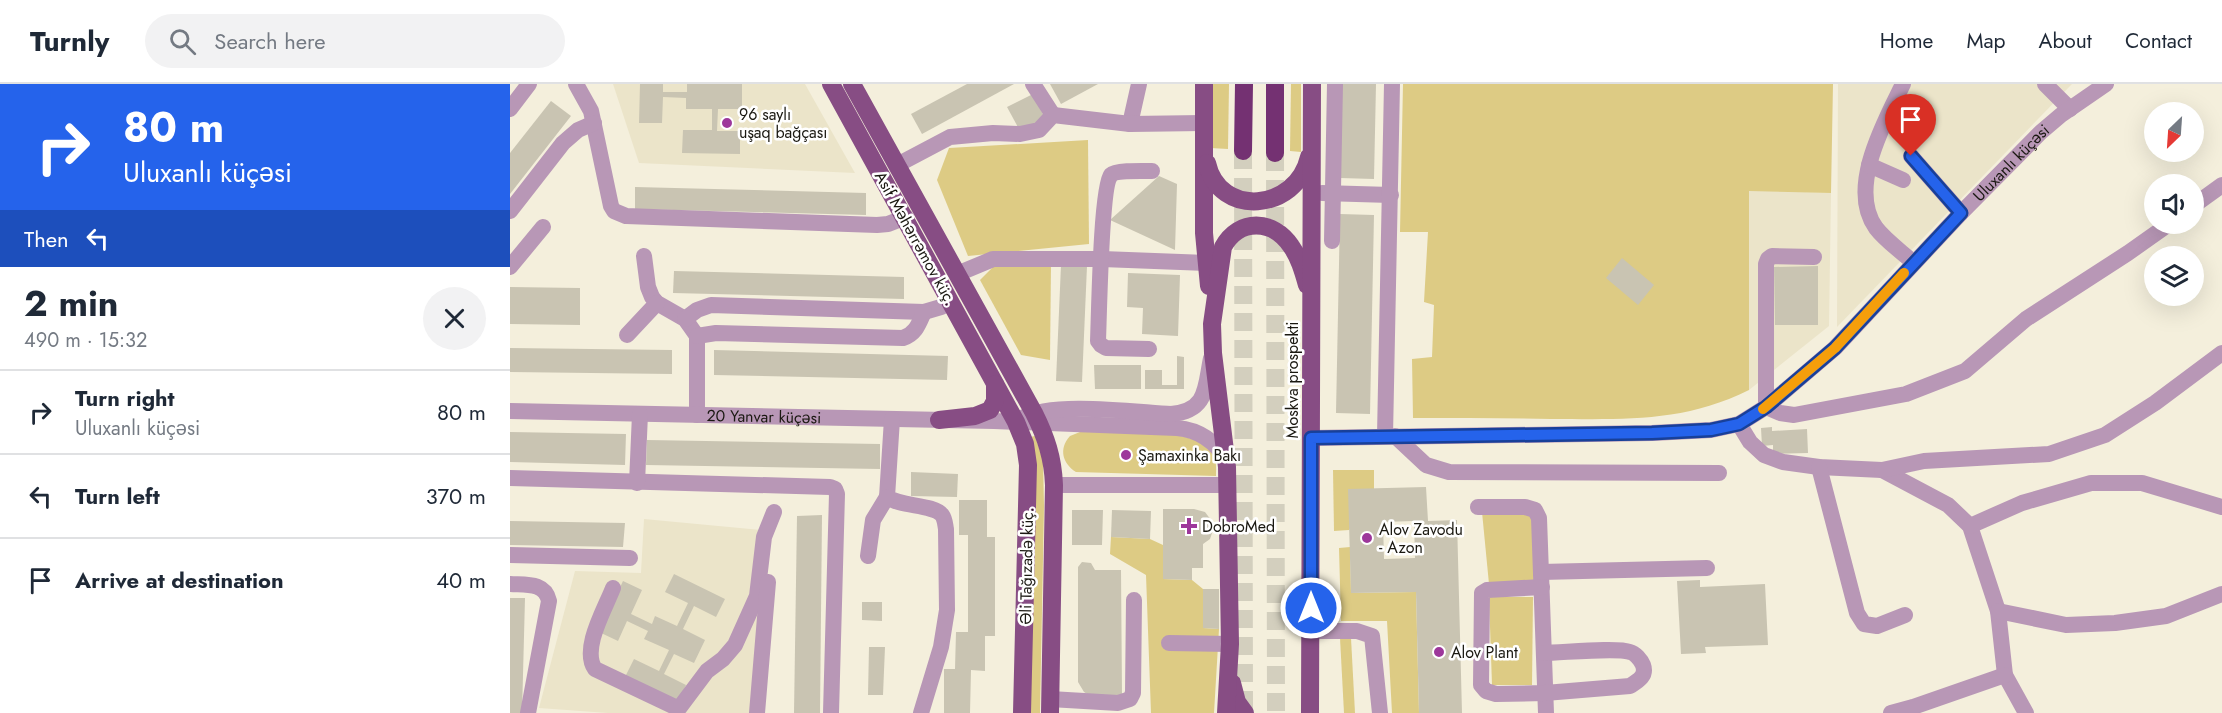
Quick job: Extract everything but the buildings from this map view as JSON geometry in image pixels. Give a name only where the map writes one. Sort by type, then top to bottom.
[{"type":"highway","points":[[1243,151],[1244,84]]},
{"type":"highway","points":[[1275,84],[1275,153]]},
{"type":"main road","name":"Asif Məhərrəmov küç.","points":[[831,84],[906,217],[1016,422]]},
{"type":"main road","name":"Asif Məhərrəmov küç.","points":[[852,84],[1036,418]]},
{"type":"main road","points":[[1204,84],[1204,233],[1213,353],[1227,461],[1230,644],[1226,713]]},
{"type":"main road","name":"Moskva prospekti","points":[[1311,713],[1312,84]]},
{"type":"main road","points":[[1203,146],[1213,179],[1223,190],[1235,197],[1252,202],[1269,200],[1294,187],[1306,167],[1312,141]]},
{"type":"main road","points":[[1212,324],[1223,247],[1228,238],[1247,226],[1264,226],[1284,237],[1298,258],[1312,300]]},
{"type":"main road","points":[[939,420],[975,416],[990,410],[995,401],[997,387]]},
{"type":"main road","name":"Əli Tağızadə küç.","points":[[1036,418],[1052,456],[1054,485],[1050,706]]},
{"type":"main road","name":"Əli Tağızadə küç.","points":[[1016,422],[1025,444],[1028,465],[1022,713]]},
{"type":"main road","points":[[1229,663],[1234,695],[1245,713]]},
{"type":"main road","points":[[1298,713],[1306,700],[1311,677]]},
{"type":"street","points":[[510,109],[529,84]]},
{"type":"street","points":[[576,84],[591,111],[611,206],[626,216],[877,225],[888,224],[906,217]]},
{"type":"street","points":[[1033,84],[1053,115]]},
{"type":"street","points":[[1130,124],[1139,84]]},
{"type":"street","points":[[1332,241],[1335,84]]},
{"type":"street","points":[[1392,84],[1390,436],[1426,465],[1449,472],[1719,473]]},
{"type":"street","points":[[1903,84],[1874,145],[1869,165],[1867,204],[1876,229],[1914,263]]},
{"type":"street","points":[[2045,84],[2070,109]]},
{"type":"street","name":"Uluxanlı küçəsi","points":[[1311,438],[1652,433],[1711,430],[1739,424],[1766,407],[1835,348],[1961,213],[2041,132],[2106,84]]},
{"type":"street","points":[[897,165],[950,137],[993,133],[1020,134],[1039,130],[1053,115]]},
{"type":"street","points":[[1053,115],[1130,124],[1203,123]]},
{"type":"street","points":[[510,211],[563,143],[578,130],[594,123]]},
{"type":"street","points":[[1911,156],[1961,213]]},
{"type":"street","points":[[1869,165],[1903,180]]},
{"type":"street","points":[[1149,349],[1107,348],[1098,340],[1104,215],[1108,182],[1111,175],[1116,172],[1152,171]]},
{"type":"street","points":[[2204,198],[2222,185]]},
{"type":"street","points":[[1312,193],[1391,195]]},
{"type":"street","points":[[510,267],[543,227]]},
{"type":"street","points":[[1814,257],[1777,256],[1768,259],[1766,264],[1766,407],[1780,413],[1794,415],[1906,394],[1965,371],[2026,319],[2155,234]]},
{"type":"street","points":[[644,256],[648,287],[652,297],[657,303],[685,319],[697,336],[697,415]]},
{"type":"street","points":[[957,274],[993,259],[1102,259],[1207,263]]},
{"type":"street","points":[[685,319],[697,310],[711,305],[924,312],[951,302]]},
{"type":"street","points":[[627,335],[657,303]]},
{"type":"street","points":[[697,336],[716,333],[903,338],[911,336],[924,312]]},
{"type":"street","points":[[1036,418],[1068,409],[1171,414],[1188,411],[1202,399],[1213,353]]},
{"type":"street","points":[[1739,424],[1750,442],[1764,456],[1783,462],[1819,467],[1882,470],[1924,461],[2049,454],[2105,435],[2155,403],[2222,353]]},
{"type":"street","name":"20 Yanvar küçəsi","points":[[510,411],[1016,422],[1036,418]]},
{"type":"street","points":[[637,483],[640,414]]},
{"type":"street","points":[[1036,418],[1184,428],[1213,442],[1227,461]]},
{"type":"street","points":[[868,556],[873,520],[886,497],[892,419]]},
{"type":"street","points":[[1819,467],[1857,613],[1864,624],[1877,627],[1905,615]]},
{"type":"street","points":[[1882,470],[1948,505],[1970,526],[1998,611],[2005,675],[2026,713]]},
{"type":"street","points":[[510,478],[830,487],[835,489],[837,494],[831,713]]},
{"type":"street","points":[[1970,526],[2022,503],[2091,483],[2142,483],[2222,507]]},
{"type":"street","points":[[1054,485],[1227,485]]},
{"type":"street","points":[[757,713],[774,512],[774,487]]},
{"type":"street","points":[[886,497],[901,504],[936,510],[944,518],[947,610],[941,647],[921,713]]},
{"type":"street","points":[[1478,507],[1525,507],[1535,510],[1539,518],[1546,713]]},
{"type":"street","points":[[613,588],[591,642],[592,664],[595,669],[675,707],[680,707],[707,670],[723,659],[735,645],[757,596],[764,537],[774,512]]},
{"type":"street","points":[[510,555],[630,558]]},
{"type":"street","points":[[1544,653],[1614,650],[1630,652],[1641,661],[1644,670],[1641,679],[1630,686],[1545,693],[1496,694],[1486,692],[1481,686],[1482,592],[1541,580],[1707,568]]},
{"type":"street","points":[[510,584],[540,587],[548,594],[549,601],[528,713]]},
{"type":"street","points":[[1998,611],[2066,625],[2115,623],[2166,616],[2222,594]]},
{"type":"street","points":[[1050,706],[1118,703],[1130,699],[1133,693],[1134,600]]},
{"type":"street","points":[[1311,630],[1357,630],[1372,636],[1380,713]]},
{"type":"street","points":[[1169,643],[1230,644]]},
{"type":"street","points":[[1891,713],[1931,707],[2005,675]]},
{"type":"shaded area","name":"96 saylı uşaq bağçası","points":[[613,84],[805,84],[855,173],[639,163]]},
{"type":"shaded area","points":[[1212,84],[1229,84],[1228,149],[1210,148]]},
{"type":"shaded area","points":[[1291,84],[1301,84],[1301,152],[1290,151]]},
{"type":"shaded area","points":[[1403,84],[1833,84],[1831,193],[1749,191],[1749,390],[1724,401],[1676,414],[1628,419],[1413,418],[1412,359],[1432,357],[1434,305],[1424,302],[1428,232],[1400,232]]},
{"type":"shaded area","points":[[1838,84],[2072,84],[1837,327]]},
{"type":"shaded area","points":[[1088,140],[1089,244],[968,256],[937,180],[949,148]]},
{"type":"shaded area","points":[[1749,190],[1831,193],[1829,326],[1749,390]]},
{"type":"shaded area","points":[[1051,263],[1050,360],[1021,355],[980,280],[995,265]]},
{"type":"shaded area","points":[[1080,432],[1149,432],[1186,437],[1201,442],[1211,450],[1215,459],[1216,476],[1076,472],[1065,461],[1063,451],[1070,436]]},
{"type":"shaded area","points":[[1035,436],[1043,460],[1044,506],[1040,713],[1031,713],[1030,437]]},
{"type":"shaded area","points":[[1333,470],[1374,470],[1374,489],[1349,530],[1334,531]]},
{"type":"shaded area","points":[[1482,512],[1529,514],[1536,521],[1535,581],[1489,584]]},
{"type":"shaded area","points":[[644,519],[761,530],[755,713],[608,713],[539,708],[575,571],[641,573]]},
{"type":"shaded area","points":[[1111,537],[1150,539],[1163,545],[1163,579],[1192,580],[1203,589],[1203,628],[1219,629],[1214,713],[1151,713],[1146,575],[1110,554]]},
{"type":"shaded area","points":[[1350,547],[1351,593],[1416,592],[1419,713],[1392,713],[1387,621],[1341,621],[1339,548]]},
{"type":"shaded area","points":[[1489,597],[1533,597],[1532,685],[1492,685]]},
{"type":"shaded area","points":[[1340,638],[1351,638],[1355,713],[1344,713]]},
{"type":"tunnel","points":[[1243,151],[1244,713]]},
{"type":"tunnel","points":[[1275,153],[1276,713]]},
{"type":"slow traffic","points":[[1763,409],[1835,348],[1904,273]]},
{"type":"place","name":"96 saylı uşaq bağçası","points":[[727,123]]},
{"type":"place","name":"Şamaxinka Bakı","points":[[1126,455]]},
{"type":"place","name":"DobroMed","points":[[1189,526]]},
{"type":"place","name":"Alov Zavodu - Azon","points":[[1367,538]]},
{"type":"place","name":"Alov Plant","points":[[1439,652]]},
{"type":"route","points":[[1311,608],[1311,438],[1686,432],[1728,428],[1739,424],[1766,407],[1835,348],[1961,213],[1911,156]]}]
